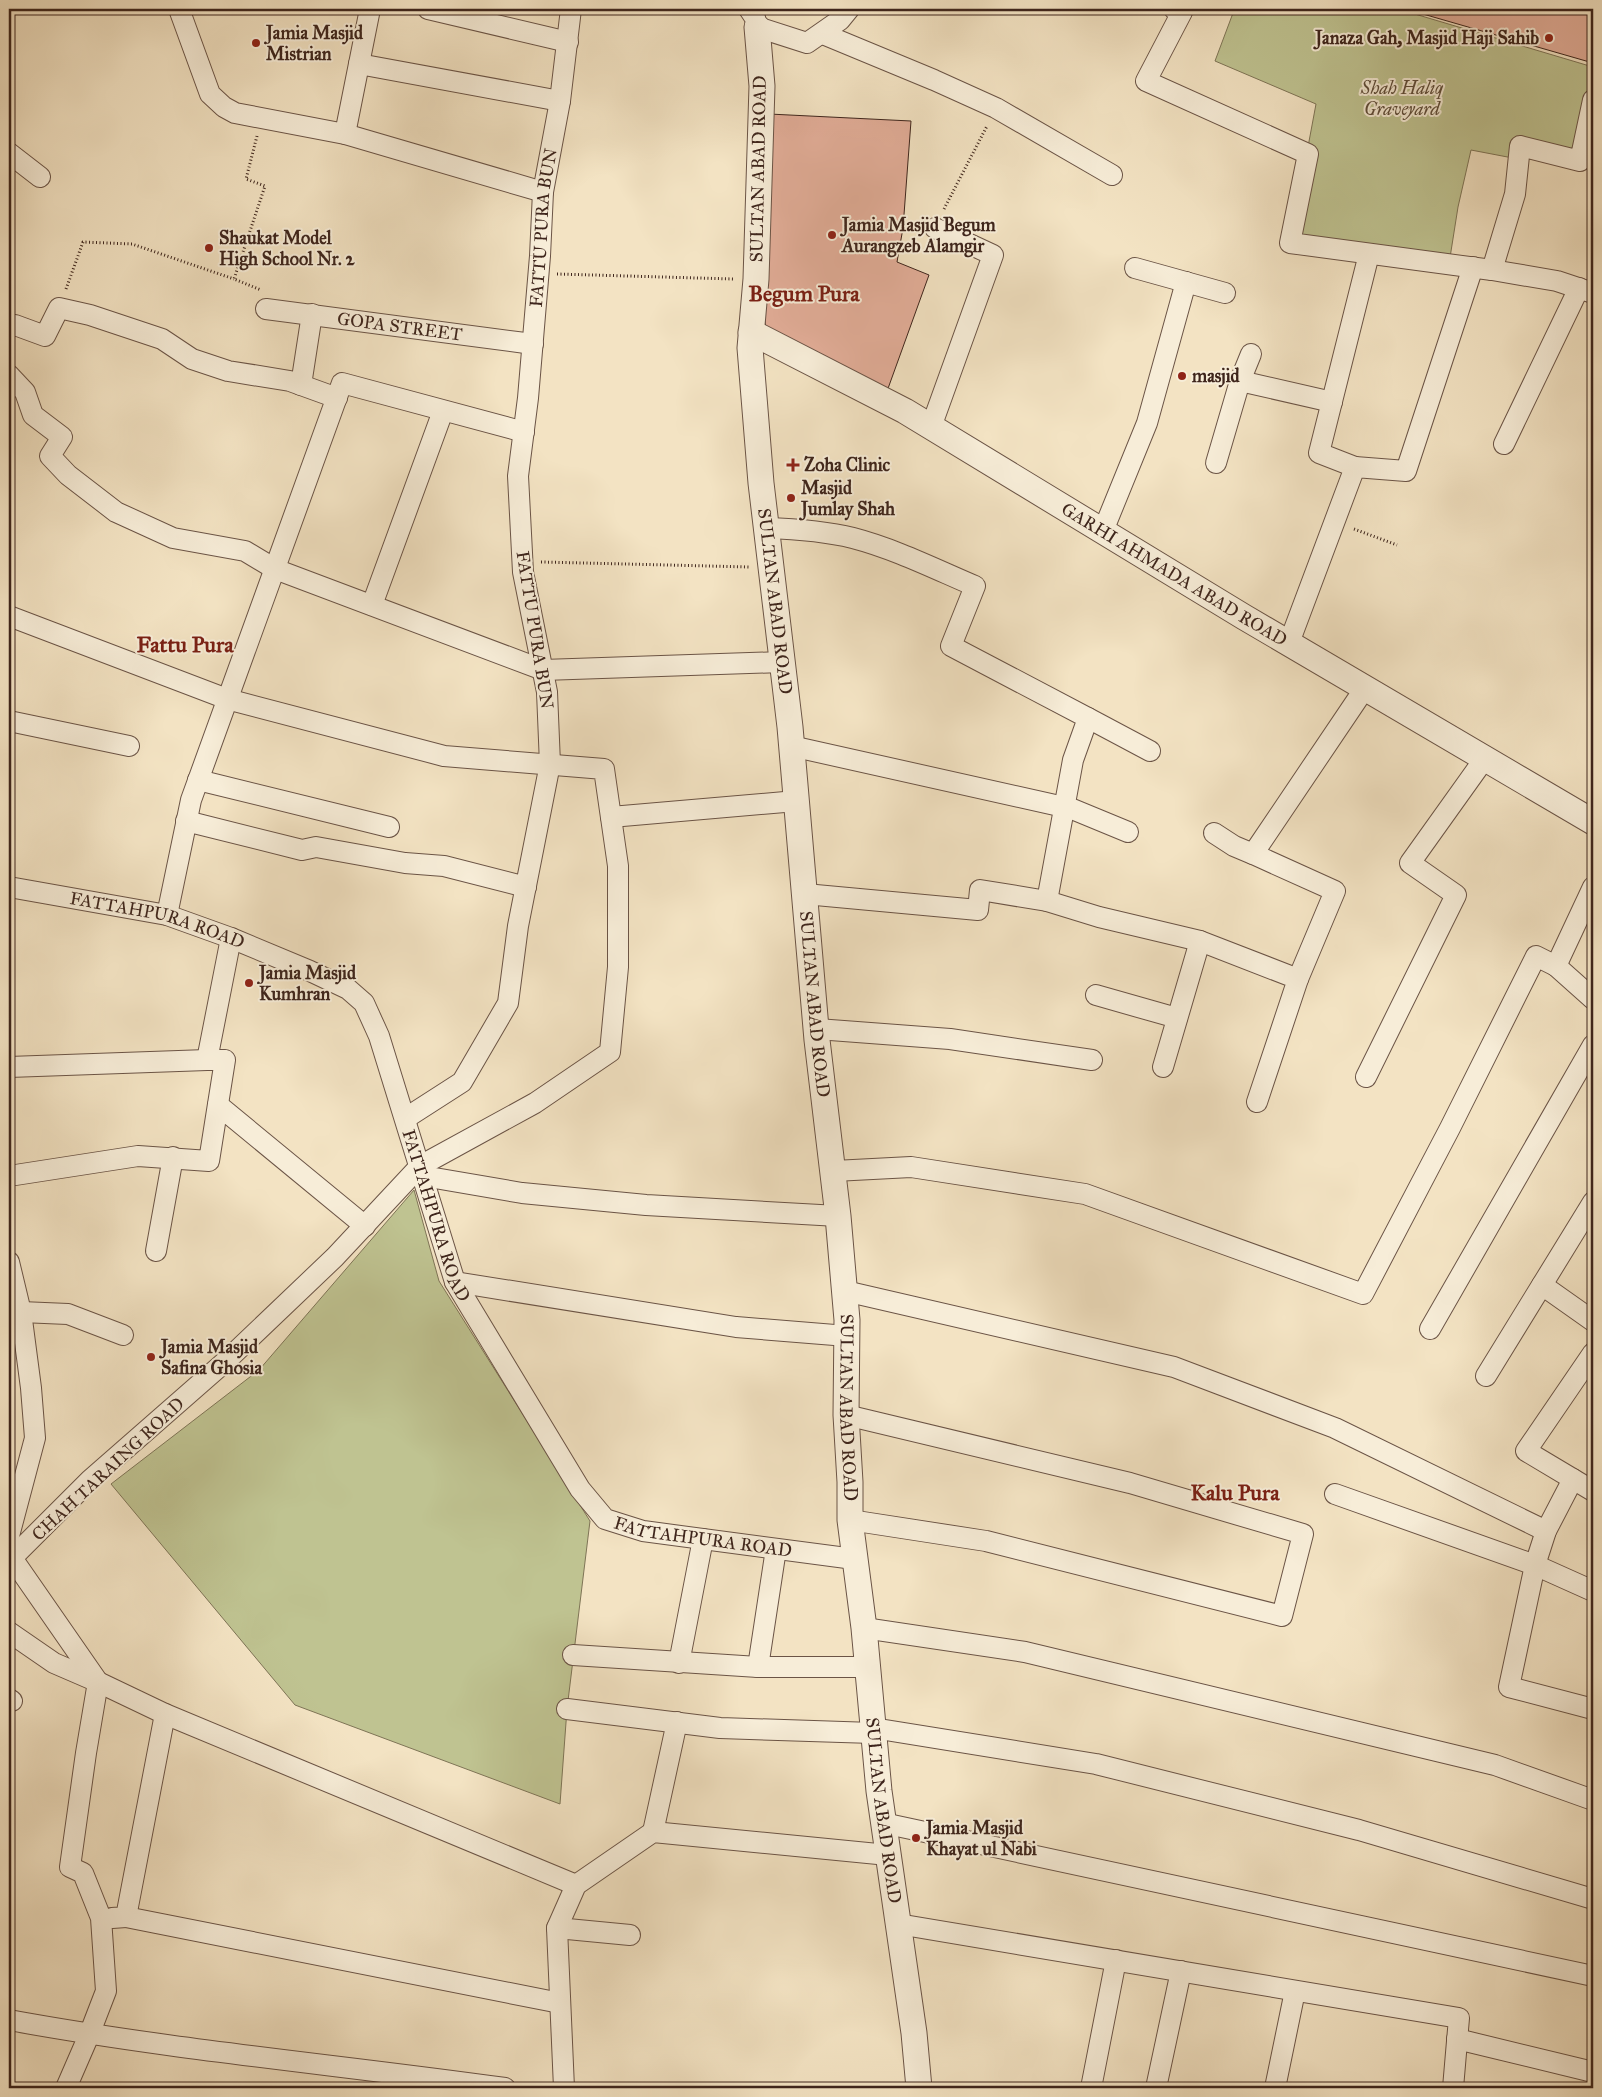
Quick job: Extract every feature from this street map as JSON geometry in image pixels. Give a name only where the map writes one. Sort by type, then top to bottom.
[{"type":"street","points":[[179,9],[210,94],[224,107],[235,113],[345,134],[543,192]]},
{"type":"street","points":[[345,134],[370,9]]},
{"type":"street","points":[[428,9],[568,42]]},
{"type":"street","name":"FATTU PURA BUN","points":[[406,1118],[462,1082],[508,1003],[526,886],[550,764],[547,692],[544,670],[523,572],[518,476],[539,273],[543,192],[560,101],[571,9]]},
{"type":"street","name":"SULTAN ABAD ROAD","points":[[753,18],[807,43],[823,34],[840,20],[849,9]]},
{"type":"street","points":[[1174,9],[1182,12],[1146,81],[1308,154],[1290,243],[1483,268],[1557,281],[1586,291],[1504,444]]},
{"type":"street","name":"SULTAN ABAD ROAD","points":[[753,18],[762,86],[756,279],[750,358],[766,528],[791,746],[816,1029],[834,1171],[845,1291],[847,1336],[846,1415],[850,1520],[864,1628],[883,1823],[914,2033],[919,2088]]},
{"type":"street","points":[[823,34],[996,108],[1112,175]]},
{"type":"street","points":[[359,64],[560,101]]},
{"type":"street","points":[[1369,254],[1319,453],[1355,467],[1406,471],[1483,268],[1515,194],[1520,146],[1580,161],[1593,100]]},
{"type":"street","points":[[9,153],[40,177]]},
{"type":"street","points":[[931,427],[993,255],[935,228]]},
{"type":"street","points":[[1135,268],[1225,292]]},
{"type":"street","points":[[1103,531],[1148,423],[1186,282]]},
{"type":"street","points":[[11,331],[45,336],[60,308],[162,340],[192,359],[228,371],[290,381],[337,398]]},
{"type":"street","name":"GOPA STREET","points":[[266,309],[532,344]]},
{"type":"street","points":[[301,385],[312,314]]},
{"type":"street","name":"GARHI AHMADA ABAD ROAD","points":[[751,332],[905,411],[1289,643],[1593,822]]},
{"type":"street","points":[[1216,463],[1240,381],[1250,354]]},
{"type":"street","points":[[9,374],[25,392],[33,416],[62,437],[50,456],[68,475],[116,512],[173,538],[245,551],[275,569],[544,670],[782,662]]},
{"type":"street","points":[[1240,381],[1332,402]]},
{"type":"street","points":[[167,915],[186,821],[198,780],[342,383],[524,432]]},
{"type":"street","points":[[372,605],[443,411]]},
{"type":"street","points":[[1289,643],[1355,467]]},
{"type":"street","points":[[766,528],[807,530],[854,538],[908,557],[975,586],[951,646],[1150,751]]},
{"type":"street","points":[[9,616],[227,699],[444,756],[604,769],[611,818],[796,801]]},
{"type":"street","points":[[1253,854],[1365,688]]},
{"type":"street","points":[[1047,901],[1073,760],[1088,718]]},
{"type":"street","points":[[9,721],[129,746]]},
{"type":"street","points":[[791,746],[1064,806],[1128,832]]},
{"type":"street","points":[[1366,1077],[1456,895],[1410,863],[1485,758]]},
{"type":"street","points":[[198,780],[389,827]]},
{"type":"street","name":"CHAH TARAING ROAD","points":[[10,1560],[90,1480],[227,1360],[336,1257],[422,1171],[536,1103],[610,1052],[618,967],[618,866],[611,818]]},
{"type":"street","points":[[186,821],[302,850],[316,847],[404,863],[444,866],[526,886]]},
{"type":"street","points":[[1214,833],[1234,846],[1335,891],[1298,979],[1258,1102]]},
{"type":"street","name":"FATTAHPURA ROAD","points":[[9,887],[167,915],[231,938],[348,989],[364,1003],[380,1036],[455,1282],[580,1489],[605,1519],[643,1531],[854,1559]]},
{"type":"street","points":[[1556,966],[1593,887]]},
{"type":"street","points":[[805,894],[978,910],[980,890],[1047,901],[1099,917],[1200,940],[1298,979]]},
{"type":"street","points":[[207,1060],[231,938]]},
{"type":"street","points":[[1163,1067],[1200,940]]},
{"type":"street","points":[[834,1171],[911,1167],[1085,1194],[1363,1294],[1450,1128],[1536,956],[1556,966],[1593,999]]},
{"type":"street","points":[[1096,995],[1177,1018]]},
{"type":"street","points":[[816,1029],[950,1039],[1092,1060]]},
{"type":"street","points":[[1430,1329],[1593,1045]]},
{"type":"street","points":[[9,1067],[225,1060],[209,1161],[138,1156],[9,1176]]},
{"type":"street","points":[[218,1105],[365,1226]]},
{"type":"street","points":[[156,1251],[173,1157]]},
{"type":"street","points":[[422,1171],[522,1193],[646,1205],[838,1216]]},
{"type":"street","points":[[1486,1376],[1593,1202]]},
{"type":"street","points":[[9,1262],[32,1388],[35,1438],[13,1500],[9,1536]]},
{"type":"street","points":[[455,1282],[736,1326],[847,1336]]},
{"type":"street","points":[[1542,1286],[1593,1321]]},
{"type":"street","points":[[845,1291],[1174,1366],[1335,1428],[1546,1531]]},
{"type":"street","points":[[16,1307],[68,1314],[123,1335]]},
{"type":"street","points":[[1593,1353],[1526,1451],[1593,1491]]},
{"type":"street","points":[[846,1415],[1130,1483],[1303,1534],[1282,1616],[986,1541],[850,1520]]},
{"type":"street","points":[[1572,1478],[1546,1531],[1535,1565],[1509,1687],[1593,1709]]},
{"type":"street","points":[[1336,1494],[1535,1565],[1593,1591]]},
{"type":"street","points":[[679,1663],[703,1539]]},
{"type":"street","points":[[758,1667],[776,1549]]},
{"type":"street","points":[[10,1560],[98,1682],[70,1866],[83,1873],[100,1918],[106,1991],[66,2088]]},
{"type":"street","points":[[864,1628],[1025,1652],[1495,1765],[1593,1800]]},
{"type":"street","points":[[9,1632],[54,1663],[165,1714],[576,1885]]},
{"type":"street","points":[[573,1655],[758,1667],[867,1666]]},
{"type":"street","points":[[567,1709],[720,1728],[873,1731],[1096,1764],[1359,1830],[1593,1899]]},
{"type":"street","points":[[126,1917],[165,1714]]},
{"type":"street","points":[[653,1832],[677,1722]]},
{"type":"street","points":[[883,1823],[1593,1976]]},
{"type":"street","points":[[564,2088],[558,1928],[576,1885],[653,1832],[888,1855]]},
{"type":"street","points":[[100,1918],[126,1917],[560,2004]]},
{"type":"street","points":[[898,1924],[1459,2018],[1453,2088]]},
{"type":"street","points":[[558,1928],[630,1936]]},
{"type":"street","points":[[1092,2088],[1116,1960]]},
{"type":"street","points":[[1156,2088],[1181,1971]]},
{"type":"street","points":[[1275,2088],[1295,1990]]},
{"type":"street","points":[[9,2020],[89,2035],[505,2088]]},
{"type":"street","points":[[1457,2039],[1593,2072]]},
{"type":"path","points":[[935,228],[996,108]]},
{"type":"path","points":[[234,279],[265,186],[246,179],[262,119]]},
{"type":"path","points":[[60,308],[83,242],[132,244],[234,279],[269,294],[266,309]]},
{"type":"path","points":[[539,273],[756,279]]},
{"type":"path","points":[[1334,522],[1397,545]]},
{"type":"path","points":[[523,562],[771,567]]},
{"type":"green space","name":"Shah Haliq Graveyard","points":[[1241,9],[1398,9],[1593,67],[1593,172],[1580,161],[1520,146],[1518,159],[1471,150],[1458,207],[1449,264],[1290,243],[1316,104],[1215,61],[1233,13]]},
{"type":"green space","points":[[414,1190],[439,1281],[590,1521],[567,1709],[560,1804],[295,1705],[111,1484],[259,1370]]},
{"type":"building","name":"Janaza Gah, Masjid Haji Sahib","points":[[1412,9],[1593,9],[1593,63],[1416,12]]},
{"type":"building","points":[[769,114],[911,121],[903,228],[897,262],[929,275],[886,394],[783,343],[765,324],[764,248]]},
{"type":"place","name":"Janaza Gah, Masjid Haji Sahib","points":[[1549,38]]},
{"type":"place","name":"Jamia Masjid Mistrian","points":[[256,43]]},
{"type":"place","name":"Jamia Masjid Begum Aurangzeb Alamgir","points":[[832,235]]},
{"type":"place","name":"Shaukat Model High School Nr. 2","points":[[209,248]]},
{"type":"place","name":"masjid","points":[[1182,376]]},
{"type":"place","name":"Zoha Clinic","points":[[793,465]]},
{"type":"place","name":"Masjid Jumlay Shah","points":[[791,498]]},
{"type":"place","name":"Jamia Masjid Kumhran","points":[[249,983]]},
{"type":"place","name":"Jamia Masjid Safina Ghosia","points":[[151,1357]]},
{"type":"place","name":"Jamia Masjid Khayat ul Nabi","points":[[916,1838]]},
{"type":"district","name":"Begum Pura","points":[[804,293]]},
{"type":"district","name":"Fattu Pura","points":[[185,644]]},
{"type":"district","name":"Kalu Pura","points":[[1235,1492]]}]
